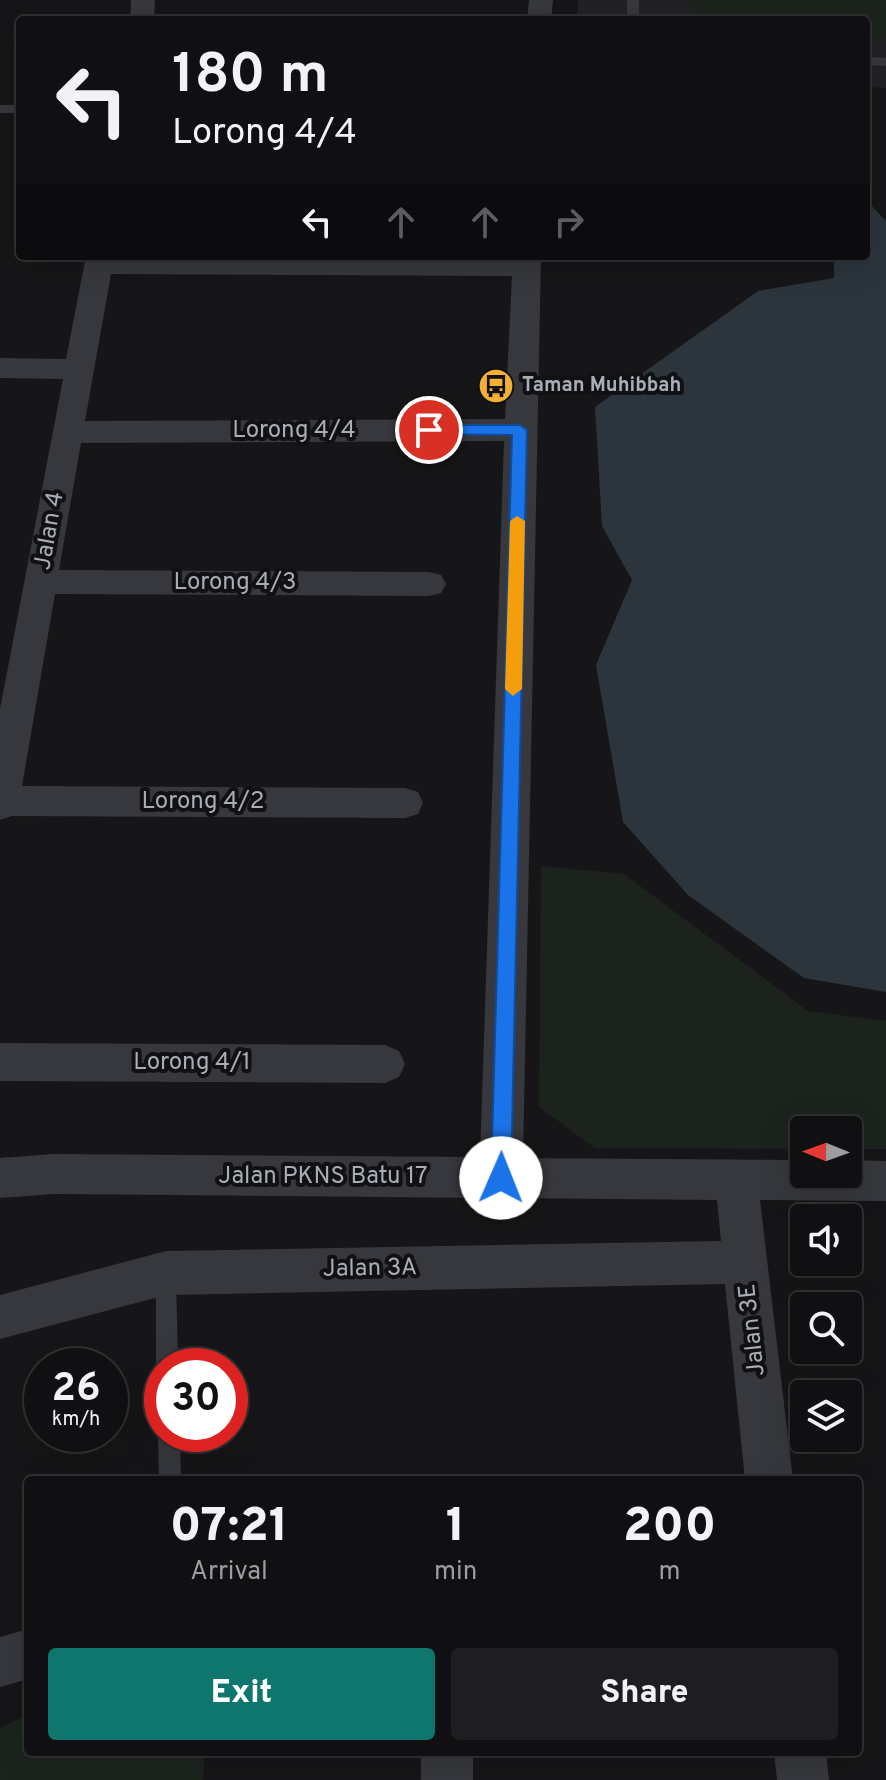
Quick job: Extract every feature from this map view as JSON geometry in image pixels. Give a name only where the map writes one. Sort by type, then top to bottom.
[{"type":"street","points":[[100,260],[527,262],[501,1178]]},
{"type":"street","name":"Jalan 4","points":[[0,803],[8,712],[41,582],[100,260]]},
{"type":"street","points":[[0,368],[80,369]]},
{"type":"street","name":"Lorong 4/4","points":[[68,432],[520,430]]},
{"type":"street","name":"Lorong 4/3","points":[[41,582],[429,584]]},
{"type":"street","name":"Lorong 4/2","points":[[0,803],[405,803]]},
{"type":"street","name":"Lorong 4/1","points":[[0,1062],[385,1064]]},
{"type":"street","name":"Jalan PKNS Batu 17","points":[[0,1178],[54,1174],[886,1181]]},
{"type":"street","name":"Jalan 3E","points":[[736,1180],[769,1476]]},
{"type":"street","name":"Jalan 3A","points":[[0,1317],[166,1273],[745,1262]]},
{"type":"street","points":[[0,1662],[24,1655]]},
{"type":"street","points":[[447,1756],[447,1780]]},
{"type":"street","points":[[800,1756],[803,1780]]},
{"type":"lane","points":[[166,1273],[167,1348]]},
{"type":"lane","points":[[169,1452],[170,1476]]},
{"type":"shaded area","points":[[578,0],[886,0],[886,88],[870,87],[870,16],[577,16]]},
{"type":"shaded area","points":[[689,0],[886,0],[886,40],[870,39],[870,16],[699,16],[689,6]]},
{"type":"shaded area","points":[[870,204],[886,221],[886,992],[804,978],[688,895],[623,822],[596,665],[632,580],[602,526],[595,407],[758,291],[834,278],[834,260],[870,260]]},
{"type":"shaded area","points":[[541,866],[624,874],[808,1011],[886,1021],[886,1149],[862,1149],[862,1116],[790,1116],[790,1149],[595,1148],[539,1107]]},
{"type":"shaded area","points":[[24,1717],[24,1756],[205,1756],[203,1780],[0,1780],[0,1728]]},
{"type":"slow traffic","points":[[513,689],[517,521]]},
{"type":"place","name":"Taman Muhibbah","points":[[496,386]]},
{"type":"route","points":[[429,430],[520,430],[501,1178]]}]
